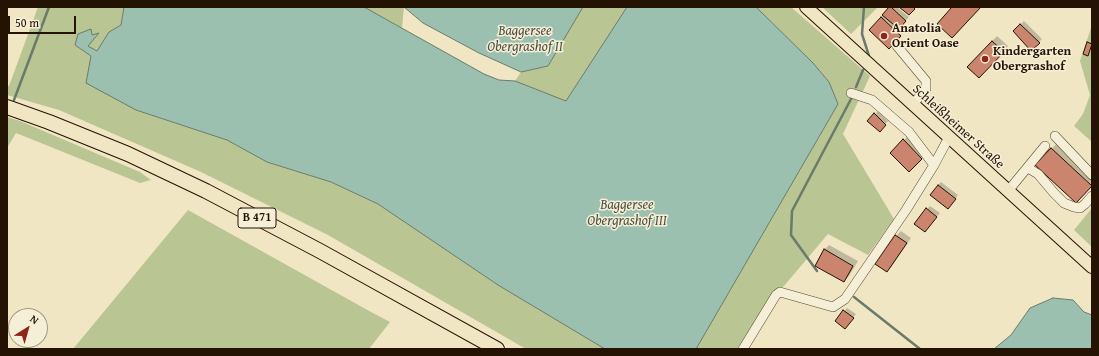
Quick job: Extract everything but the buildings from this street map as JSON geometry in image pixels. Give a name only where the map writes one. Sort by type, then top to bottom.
[{"type":"highway","name":"B 471","points":[[7,107],[49,122],[128,154],[206,191],[320,251],[497,349]]},
{"type":"main road","name":"Schleißheimer Straße","points":[[806,7],[1092,267]]},
{"type":"street","points":[[897,46],[926,81],[926,89],[913,104]]},
{"type":"street","points":[[852,93],[872,100],[909,132],[934,165]]},
{"type":"street","points":[[1055,136],[1092,175]]},
{"type":"street","points":[[743,349],[776,295],[780,292],[833,307],[845,299],[906,210],[934,165],[949,137]]},
{"type":"street","points":[[1008,191],[1046,146]]},
{"type":"street","points":[[1028,168],[1038,174],[1064,203],[1080,208],[1086,204],[1092,196]]},
{"type":"shaded area","points":[[38,7],[124,7],[121,25],[109,32],[97,51],[87,46],[98,34],[92,35],[91,29],[75,45],[91,56],[136,110],[227,140],[267,162],[331,182],[378,204],[498,285],[605,349],[526,349],[328,235],[201,172],[59,110],[7,95],[7,85],[9,86]]},
{"type":"shaded area","points":[[364,7],[404,7],[402,28]]},
{"type":"shaded area","points":[[583,7],[627,7],[566,101],[515,81],[521,72],[548,66]]},
{"type":"shaded area","points":[[756,7],[791,7],[870,76],[843,134],[894,219],[868,255],[828,234],[784,286],[774,293],[737,349],[696,349],[838,104],[829,82],[813,63]]},
{"type":"shaded area","points":[[822,7],[878,7],[851,34]]},
{"type":"shaded area","points":[[1092,25],[1092,142],[1074,126],[1083,114],[1090,95],[1080,61]]},
{"type":"shaded area","points":[[7,117],[20,121],[140,172],[151,180],[140,183],[16,133],[7,148]]},
{"type":"shaded area","points":[[1092,208],[1092,247],[1074,230]]},
{"type":"shaded area","points":[[188,210],[390,322],[369,349],[73,349]]},
{"type":"water","name":"Baggersee Obergrashof III","points":[[124,7],[364,7],[484,74],[499,80],[515,81],[566,101],[627,7],[756,7],[813,63],[829,82],[838,104],[696,349],[605,349],[498,285],[378,204],[331,182],[267,162],[227,140],[136,110],[86,83],[91,56],[75,45],[78,34],[91,29],[92,35],[99,33],[88,46],[97,51],[109,32],[121,25]]},
{"type":"water","name":"Baggersee Obergrashof II","points":[[404,7],[583,7],[548,66],[521,72],[479,53],[423,23]]},
{"type":"water","points":[[1053,298],[1073,300],[1084,312],[1092,315],[1092,349],[994,349],[1011,335],[1030,308]]},
{"type":"waterway","points":[[14,100],[49,7]]},
{"type":"waterway","points":[[864,7],[862,34],[869,56]]},
{"type":"waterway","points":[[856,87],[863,70]]},
{"type":"waterway","points":[[817,271],[791,235],[792,211],[851,99]]},
{"type":"waterway","points":[[854,297],[920,349]]},
{"type":"place","name":"Anatolia Orient Oase","points":[[884,36]]},
{"type":"place","name":"Kindergarten Obergrashof","points":[[985,59]]}]
